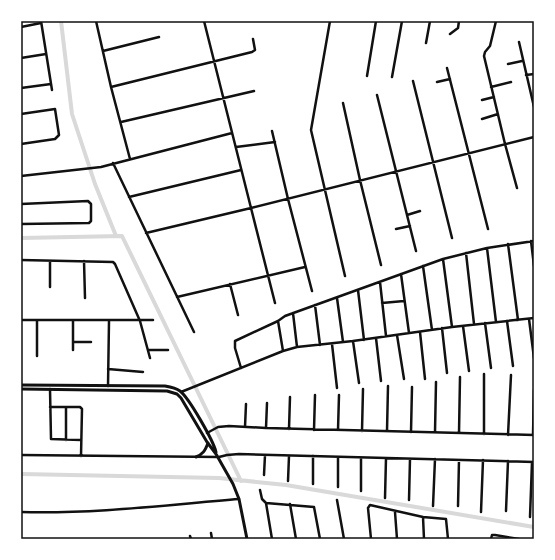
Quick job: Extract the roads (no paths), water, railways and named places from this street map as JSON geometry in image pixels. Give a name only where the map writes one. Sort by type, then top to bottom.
[{"type":"street","points":[[96,21],[130,159]]},
{"type":"street","points":[[204,21],[274,303]]},
{"type":"street","points":[[330,21],[311,125],[311,134],[346,276]]},
{"type":"street","points":[[367,76],[376,21]]},
{"type":"street","points":[[392,77],[402,21]]},
{"type":"street","points":[[426,43],[430,21]]},
{"type":"street","points":[[450,34],[458,28],[459,21]]},
{"type":"street","points":[[496,21],[490,46],[484,54],[517,188]]},
{"type":"street","points":[[21,26],[41,22],[52,90]]},
{"type":"street","points":[[103,51],[159,37]]},
{"type":"street","points":[[111,86],[254,51],[253,39]]},
{"type":"street","points":[[519,42],[522,61],[534,108]]},
{"type":"street","points":[[21,58],[46,54]]},
{"type":"street","points":[[508,64],[522,61]]},
{"type":"street","points":[[448,68],[488,229]]},
{"type":"street","points":[[526,75],[534,74]]},
{"type":"street","points":[[437,82],[450,79]]},
{"type":"street","points":[[413,82],[452,238]]},
{"type":"street","points":[[492,87],[511,82]]},
{"type":"street","points":[[21,88],[51,84]]},
{"type":"street","points":[[121,122],[254,91]]},
{"type":"street","points":[[377,95],[416,251]]},
{"type":"street","points":[[482,100],[494,97]]},
{"type":"street","points":[[343,103],[381,265]]},
{"type":"street","points":[[21,114],[55,109],[58,135],[56,140],[21,144]]},
{"type":"street","points":[[482,119],[498,114]]},
{"type":"street","points":[[272,131],[312,291]]},
{"type":"street","points":[[21,176],[93,168],[232,133]]},
{"type":"street","points":[[146,233],[251,208],[534,136]]},
{"type":"street","points":[[236,147],[275,142]]},
{"type":"street","points":[[113,163],[194,332]]},
{"type":"street","points":[[129,197],[241,170]]},
{"type":"street","points":[[21,204],[88,201],[91,204],[92,212],[92,220],[89,223],[21,224]]},
{"type":"street","points":[[407,215],[420,212]]},
{"type":"street","points":[[396,229],[410,226]]},
{"type":"street","points":[[242,368],[235,348],[235,341],[293,313],[443,259],[487,248],[532,241],[534,266]]},
{"type":"street","points":[[508,244],[518,320]]},
{"type":"street","points":[[487,248],[496,322]]},
{"type":"street","points":[[466,253],[474,324]]},
{"type":"street","points":[[443,259],[452,327]]},
{"type":"street","points":[[21,260],[110,261],[115,264],[140,320],[150,358]]},
{"type":"street","points":[[50,261],[50,287]]},
{"type":"street","points":[[84,261],[85,298]]},
{"type":"street","points":[[177,297],[305,266]]},
{"type":"street","points":[[423,266],[432,330]]},
{"type":"street","points":[[401,274],[409,333]]},
{"type":"street","points":[[380,282],[386,336]]},
{"type":"street","points":[[230,284],[238,314]]},
{"type":"street","points":[[358,290],[364,340]]},
{"type":"street","points":[[337,298],[343,342]]},
{"type":"street","points":[[382,303],[404,301]]},
{"type":"street","points":[[315,305],[320,345]]},
{"type":"street","points":[[293,313],[297,347]]},
{"type":"street","points":[[529,318],[534,358]]},
{"type":"street","points":[[178,395],[181,392],[283,351],[297,347],[364,340],[474,324],[534,318]]},
{"type":"street","points":[[21,320],[153,320]]},
{"type":"street","points":[[108,386],[109,320]]},
{"type":"street","points":[[37,321],[37,356]]},
{"type":"street","points":[[73,321],[73,350]]},
{"type":"street","points":[[278,321],[283,351]]},
{"type":"street","points":[[507,321],[513,366]]},
{"type":"street","points":[[485,323],[491,368]]},
{"type":"street","points":[[463,326],[469,371]]},
{"type":"street","points":[[442,328],[447,373]]},
{"type":"street","points":[[420,332],[425,379]]},
{"type":"street","points":[[397,335],[404,379]]},
{"type":"street","points":[[376,338],[381,381]]},
{"type":"street","points":[[353,341],[359,383]]},
{"type":"street","points":[[73,342],[91,342]]},
{"type":"street","points":[[332,344],[338,388]]},
{"type":"street","points":[[148,350],[168,350]]},
{"type":"street","points":[[108,369],[143,372]]},
{"type":"street","points":[[484,374],[484,434]]},
{"type":"street","points":[[508,435],[511,374]]},
{"type":"street","points":[[459,433],[460,377]]},
{"type":"street","points":[[435,432],[436,382]]},
{"type":"street","points":[[21,385],[165,386],[174,388],[184,395],[213,443],[216,454]]},
{"type":"street","points":[[50,385],[51,440],[81,440]]},
{"type":"street","points":[[68,385],[68,390]]},
{"type":"street","points":[[387,431],[388,386]]},
{"type":"street","points":[[411,432],[412,387]]},
{"type":"street","points":[[21,389],[167,391],[178,395],[230,476],[239,499],[246,539]]},
{"type":"street","points":[[362,431],[363,389]]},
{"type":"street","points":[[203,435],[223,426],[314,430],[534,435],[534,390]]},
{"type":"street","points":[[314,430],[315,395]]},
{"type":"street","points":[[338,430],[339,395]]},
{"type":"street","points":[[289,429],[290,398]]},
{"type":"street","points":[[266,428],[267,403]]},
{"type":"street","points":[[244,427],[246,404]]},
{"type":"street","points":[[50,407],[80,407],[82,409],[81,456]]},
{"type":"street","points":[[66,407],[66,440]]},
{"type":"street","points":[[196,457],[203,454],[208,443]]},
{"type":"street","points":[[21,455],[219,457],[232,454],[533,462],[530,518]]},
{"type":"street","points":[[264,475],[265,455]]},
{"type":"street","points":[[288,481],[289,456]]},
{"type":"street","points":[[313,456],[313,484]]},
{"type":"street","points":[[338,457],[338,487]]},
{"type":"street","points":[[361,458],[361,491]]},
{"type":"street","points":[[385,498],[386,458]]},
{"type":"street","points":[[409,500],[410,459]]},
{"type":"street","points":[[433,506],[435,459]]},
{"type":"street","points":[[458,506],[459,460]]},
{"type":"street","points":[[481,512],[483,460]]},
{"type":"street","points":[[506,511],[508,461]]},
{"type":"street","points":[[260,490],[262,498],[266,503],[272,539]]},
{"type":"street","points":[[21,512],[83,511],[239,499]]},
{"type":"street","points":[[337,500],[344,539]]},
{"type":"street","points":[[266,503],[314,507],[320,539]]},
{"type":"street","points":[[290,504],[296,539]]},
{"type":"street","points":[[371,539],[368,506],[423,517],[446,519],[448,539]]},
{"type":"street","points":[[395,512],[397,539]]},
{"type":"street","points":[[423,517],[424,539]]},
{"type":"street","points":[[211,533],[212,539]]},
{"type":"street","points":[[491,539],[492,535],[519,539]]},
{"type":"waterway","points":[[61,21],[72,114],[95,184],[116,236]]},
{"type":"waterway","points":[[21,238],[122,236],[241,481]]},
{"type":"waterway","points":[[21,474],[219,478],[286,485],[534,527]]}]
